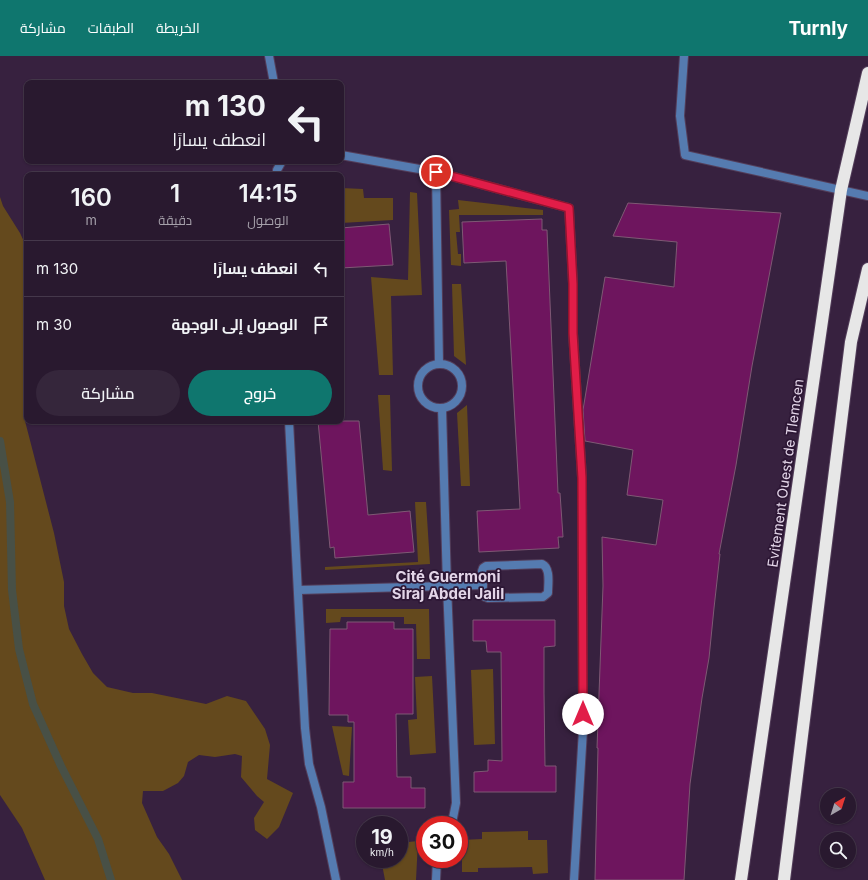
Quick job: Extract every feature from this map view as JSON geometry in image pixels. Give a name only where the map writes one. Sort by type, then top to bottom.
[{"type":"highway","name":"Evitement Ouest de Tlemcen","points":[[741,880],[841,190],[868,73]]},
{"type":"highway","points":[[784,880],[851,342],[868,269]]},
{"type":"street","points":[[270,56],[274,80]]},
{"type":"street","points":[[684,56],[680,116],[684,155],[868,196]]},
{"type":"street","points":[[344,156],[436,172],[569,208],[573,284],[573,333],[582,486],[583,730],[574,880]]},
{"type":"street","points":[[436,172],[439,364]]},
{"type":"street","points":[[439,364],[449,366],[454,369],[461,382],[461,392],[456,401],[442,408],[432,406],[423,401],[420,397],[418,387],[420,377],[426,369],[430,366],[439,364]]},
{"type":"street","points":[[442,408],[447,586],[456,803],[453,816]]},
{"type":"street","points":[[289,424],[308,764],[320,807],[336,880]]},
{"type":"street","points":[[542,564],[548,569],[548,593],[543,597],[488,598],[483,594],[483,585],[482,571],[486,566],[542,564]]},
{"type":"street","points":[[298,590],[483,585]]},
{"type":"street","points":[[436,880],[437,868]]},
{"type":"shaded area","points":[[344,188],[363,189],[364,198],[393,198],[393,220],[344,223]]},
{"type":"shaded area","points":[[410,192],[417,193],[422,295],[391,296],[393,375],[379,375],[371,277],[408,280]]},
{"type":"shaded area","points":[[0,197],[3,206],[24,242],[24,424],[26,424],[54,533],[64,582],[64,606],[69,629],[93,673],[107,687],[133,693],[152,693],[206,704],[227,696],[246,701],[265,729],[270,745],[267,779],[293,793],[279,827],[267,839],[255,830],[254,818],[264,802],[241,777],[242,756],[235,754],[215,757],[199,755],[188,762],[184,776],[178,783],[163,791],[143,791],[142,803],[157,837],[169,854],[182,880],[45,880],[22,828],[0,795]]},
{"type":"shaded area","points":[[458,200],[543,210],[543,215],[459,215],[460,232],[456,232],[458,254],[461,254],[461,266],[451,265],[449,210],[459,209]]},
{"type":"shaded area","points":[[452,284],[461,284],[466,365],[454,356]]},
{"type":"shaded area","points":[[378,395],[390,395],[392,471],[383,470]]},
{"type":"shaded area","points":[[467,405],[470,486],[461,486],[457,413]]},
{"type":"shaded area","points":[[415,502],[426,502],[430,564],[325,570],[325,567],[418,562]]},
{"type":"shaded area","points":[[326,609],[429,609],[430,659],[417,659],[416,624],[404,624],[404,617],[341,617],[340,622],[326,623]]},
{"type":"shaded area","points":[[493,669],[495,744],[474,745],[471,670]]},
{"type":"shaded area","points":[[432,676],[436,753],[410,755],[408,720],[417,719],[415,677]]},
{"type":"shaded area","points":[[332,726],[352,727],[349,776],[343,775]]},
{"type":"shaded area","points":[[528,831],[528,840],[547,840],[548,873],[533,874],[532,867],[478,868],[478,872],[462,872],[462,868],[468,868],[468,840],[482,839],[482,832]]},
{"type":"shaded area","points":[[416,841],[416,880],[385,880],[383,868],[408,868],[408,842]]},
{"type":"building","points":[[628,203],[781,213],[719,554],[709,658],[690,784],[684,880],[595,880],[597,748],[603,586],[602,537],[656,545],[663,500],[627,495],[633,450],[585,441],[583,410],[605,277],[674,287],[677,242],[613,236]]},
{"type":"building","points":[[542,219],[542,230],[547,230],[558,493],[560,493],[563,537],[558,537],[559,548],[479,552],[477,511],[520,509],[506,261],[464,263],[462,222]]},
{"type":"building","points":[[389,224],[393,265],[344,268],[344,228]]},
{"type":"building","points":[[344,421],[359,421],[368,515],[410,511],[414,552],[335,558],[334,547],[330,548],[318,424],[344,424]]},
{"type":"building","points":[[473,620],[555,620],[555,646],[544,647],[544,693],[545,766],[556,766],[556,792],[474,792],[474,772],[488,771],[488,760],[502,761],[501,652],[487,652],[486,641],[473,641]]},
{"type":"building","points":[[347,622],[394,622],[394,629],[413,629],[413,714],[396,714],[397,777],[411,777],[411,788],[425,788],[425,808],[343,808],[343,782],[354,782],[354,722],[348,722],[348,715],[329,715],[330,629],[347,629]]},
{"type":"waterway","points":[[0,441],[10,502],[12,590],[19,649],[33,704],[61,766],[98,839],[111,880]]},
{"type":"district","name":"Cité Guermoni Siraj Abdel Jalil","points":[[448,584]]},
{"type":"route","points":[[436,172],[569,208],[573,284],[573,333],[582,478],[583,714]]}]
